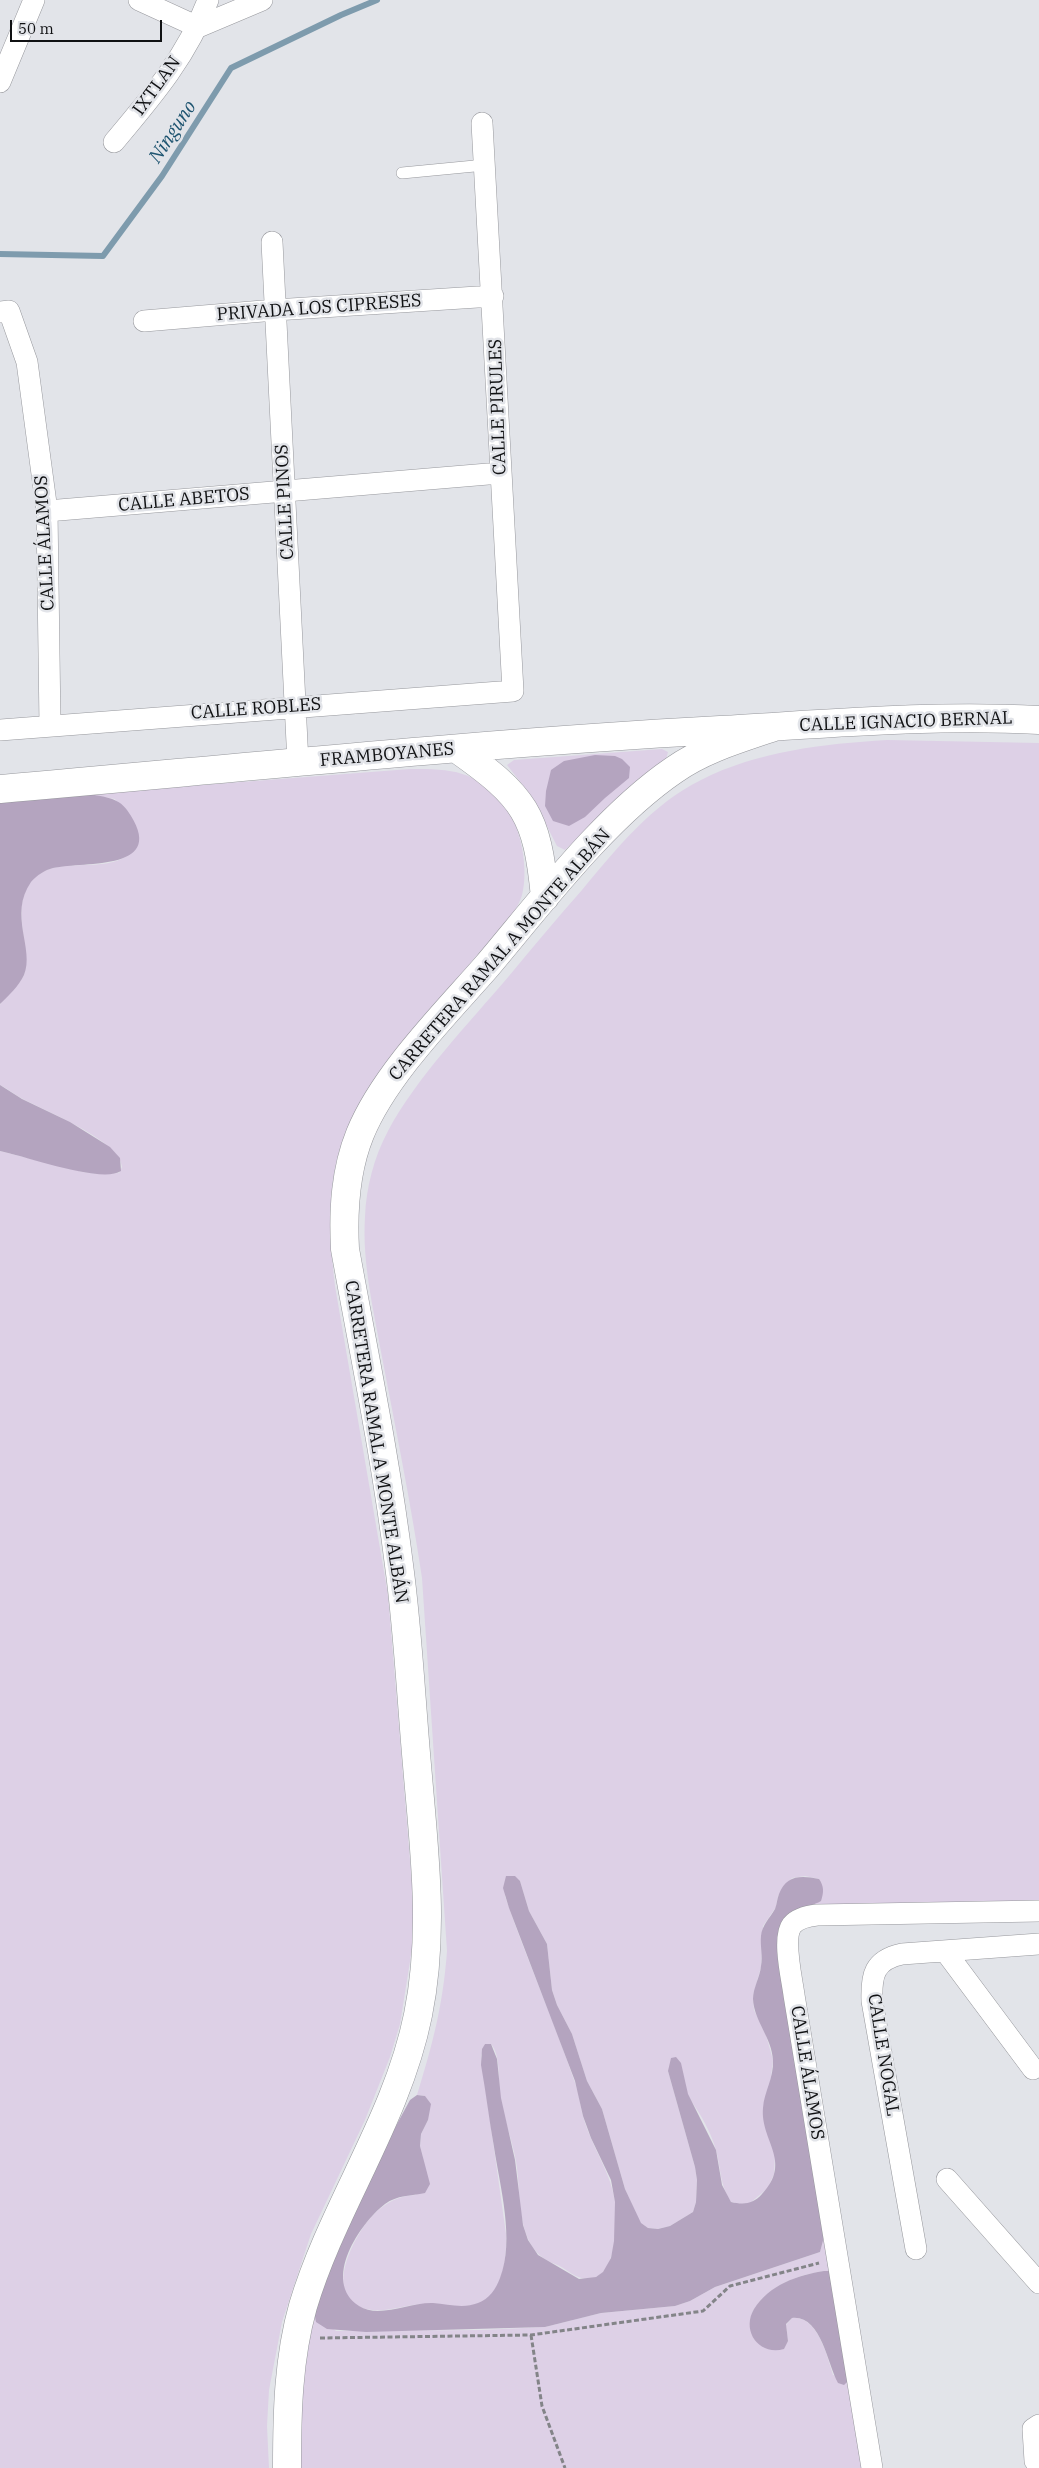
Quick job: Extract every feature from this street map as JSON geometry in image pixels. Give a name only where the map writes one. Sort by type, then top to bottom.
[{"type":"street","points":[[0,82],[34,0]]},
{"type":"street","points":[[139,0],[198,27],[262,0]]},
{"type":"street","name":"IXTLAN","points":[[114,142],[165,80],[198,27],[208,0]]},
{"type":"street","name":"CALLE PIRULES","points":[[482,123],[486,165],[500,473],[513,691]]},
{"type":"street","name":"CALLE PINOS","points":[[272,242],[298,763]]},
{"type":"street","name":"PRIVADA LOS CIPRESES","points":[[144,321],[275,310],[493,296]]},
{"type":"street","name":"CALLE ÁLAMOS","points":[[2,312],[9,311],[13,318],[27,362],[47,511],[50,725]]},
{"type":"street","name":"CALLE ABETOS","points":[[47,511],[500,473]]},
{"type":"street","name":"CALLE ROBLES","points":[[0,730],[513,691]]},
{"type":"street","name":"CALLE IGNACIO BERNAL","points":[[774,727],[961,718],[1039,720]]},
{"type":"street","name":"FRAMBOYANES","points":[[0,790],[457,749],[774,727]]},
{"type":"street","name":"CARRETERA RAMAL A MONTE ALBÁN","points":[[286,2468],[288,2401],[296,2339],[303,2308],[316,2270],[390,2108],[403,2071],[418,2017],[428,1944],[426,1873],[400,1566],[345,1249],[344,1223],[347,1180],[360,1134],[384,1091],[425,1037],[609,827],[659,781],[699,755],[724,744],[774,727]]},
{"type":"street","points":[[457,749],[505,784],[532,823],[542,863],[545,898]]},
{"type":"street","name":"CALLE ÁLAMOS","points":[[872,2468],[792,1978],[787,1943],[791,1926],[797,1921],[817,1915],[1039,1910]]},
{"type":"street","name":"CALLE NOGAL","points":[[916,2249],[872,1990],[876,1968],[890,1956],[1039,1944]]},
{"type":"street","points":[[945,1951],[1033,2068]]},
{"type":"street","points":[[947,2179],[1039,2283]]},
{"type":"street","points":[[1037,2464],[1033,2429],[1039,2425]]},
{"type":"lane","points":[[402,173],[486,165]]},
{"type":"path","points":[[296,2339],[531,2335],[703,2311],[730,2286],[837,2259]]},
{"type":"path","points":[[531,2335],[542,2406],[565,2468]]},
{"type":"shaded area","points":[[887,740],[1039,743],[1039,1903],[812,1905],[819,1879],[805,1876],[792,1878],[778,1896],[776,1907],[763,1926],[761,1967],[753,1996],[754,2010],[766,2035],[773,2060],[770,2085],[766,2096],[775,2155],[774,2174],[768,2188],[750,2203],[731,2202],[725,2190],[716,2150],[708,2129],[689,2098],[668,2071],[695,2167],[697,2180],[696,2202],[693,2212],[670,2226],[658,2229],[648,2228],[640,2223],[625,2189],[602,2109],[587,2081],[572,2034],[557,2005],[552,1990],[547,1944],[529,1911],[520,1881],[505,1896],[576,2084],[586,2127],[613,2190],[616,2209],[612,2255],[603,2272],[596,2277],[584,2279],[542,2257],[532,2246],[522,2220],[516,2161],[501,2103],[496,2054],[491,2044],[485,2044],[481,2056],[506,2234],[505,2261],[500,2279],[491,2295],[478,2304],[471,2306],[418,2304],[392,2309],[372,2310],[358,2306],[349,2299],[343,2279],[353,2244],[364,2226],[376,2212],[398,2198],[416,2195],[423,2158],[420,2146],[421,2134],[428,2120],[425,2096],[417,2095],[436,2024],[443,1989],[447,1951],[422,1578],[372,1305],[365,1252],[366,1206],[375,1162],[388,1131],[428,1071],[554,922],[622,844],[651,815],[683,790],[723,770],[745,762],[815,747]]},
{"type":"shaded area","points":[[662,749],[668,752],[666,759],[638,782],[565,850],[557,846],[532,797],[507,765],[514,760]]},
{"type":"shaded area","points":[[595,755],[615,756],[622,759],[630,767],[629,778],[585,817],[569,826],[553,821],[545,806],[551,770],[564,761]]},
{"type":"shaded area","points":[[410,769],[451,771],[462,774],[473,778],[493,793],[504,805],[515,824],[522,848],[525,873],[522,895],[507,922],[406,1039],[362,1101],[342,1142],[336,1162],[333,1183],[331,1245],[335,1286],[388,1595],[414,1908],[412,1949],[400,2024],[390,2057],[365,2120],[311,2234],[282,2322],[269,2390],[267,2426],[269,2468],[0,2468],[0,1151],[83,1172],[100,1174],[119,1173],[122,1167],[118,1157],[96,1137],[0,1085],[0,1005],[2,1000],[21,981],[25,971],[26,959],[22,920],[24,895],[29,884],[39,874],[51,869],[64,866],[107,863],[120,860],[131,853],[138,841],[115,799],[86,794]]},
{"type":"shaded area","points":[[86,794],[109,798],[119,802],[127,810],[138,830],[138,844],[131,854],[118,860],[53,868],[41,873],[31,882],[25,894],[22,907],[27,965],[22,979],[0,1004],[0,800]]},
{"type":"shaded area","points":[[0,1085],[22,1099],[70,1122],[110,1147],[120,1158],[121,1171],[111,1174],[81,1172],[0,1151]]},
{"type":"shaded area","points":[[506,1876],[515,1876],[520,1881],[529,1911],[547,1944],[552,1990],[557,2005],[572,2034],[587,2081],[602,2109],[625,2189],[641,2223],[648,2228],[658,2229],[670,2226],[693,2212],[696,2202],[697,2180],[695,2167],[668,2071],[671,2058],[676,2057],[681,2063],[688,2094],[716,2150],[722,2185],[731,2202],[752,2202],[762,2194],[771,2182],[775,2171],[775,2161],[763,2120],[763,2108],[772,2073],[773,2060],[770,2044],[756,2015],[753,1999],[762,1962],[761,1936],[766,1922],[775,1909],[779,1894],[786,1883],[800,1877],[819,1879],[823,1889],[821,1901],[794,1911],[782,1923],[824,2237],[820,2252],[715,2287],[690,2301],[675,2306],[601,2313],[545,2327],[366,2332],[327,2329],[316,2322],[314,2312],[316,2302],[378,2159],[410,2100],[417,2095],[425,2096],[431,2104],[428,2120],[421,2134],[420,2146],[430,2184],[425,2193],[399,2197],[385,2204],[365,2224],[348,2253],[344,2268],[344,2282],[348,2295],[359,2306],[367,2310],[376,2311],[424,2303],[472,2305],[486,2299],[494,2290],[504,2263],[506,2230],[505,2213],[481,2065],[482,2049],[485,2044],[491,2044],[497,2059],[501,2098],[515,2160],[523,2225],[528,2240],[538,2255],[579,2279],[596,2277],[603,2272],[611,2258],[614,2241],[615,2202],[611,2180],[591,2138],[583,2116],[575,2081],[509,1908],[503,1888]]},
{"type":"shaded area","points":[[824,2237],[834,2278],[824,2271],[793,2279],[765,2296],[752,2313],[788,2342],[786,2325],[792,2318],[801,2319],[814,2329],[824,2347],[833,2375],[850,2379],[864,2468],[298,2468],[303,2379],[314,2312],[336,2331],[481,2330],[545,2327],[601,2313],[675,2306],[690,2301],[715,2287],[820,2252]]},
{"type":"shaded area","points":[[829,2271],[850,2379],[844,2385],[838,2383],[822,2342],[816,2332],[810,2324],[802,2319],[792,2318],[786,2324],[788,2341],[784,2349],[767,2349],[755,2340],[751,2333],[751,2317],[754,2309],[776,2287],[794,2278]]},
{"type":"waterway","name":"Ninguno","points":[[0,254],[103,256],[162,176],[231,68],[341,15],[377,0]]}]
